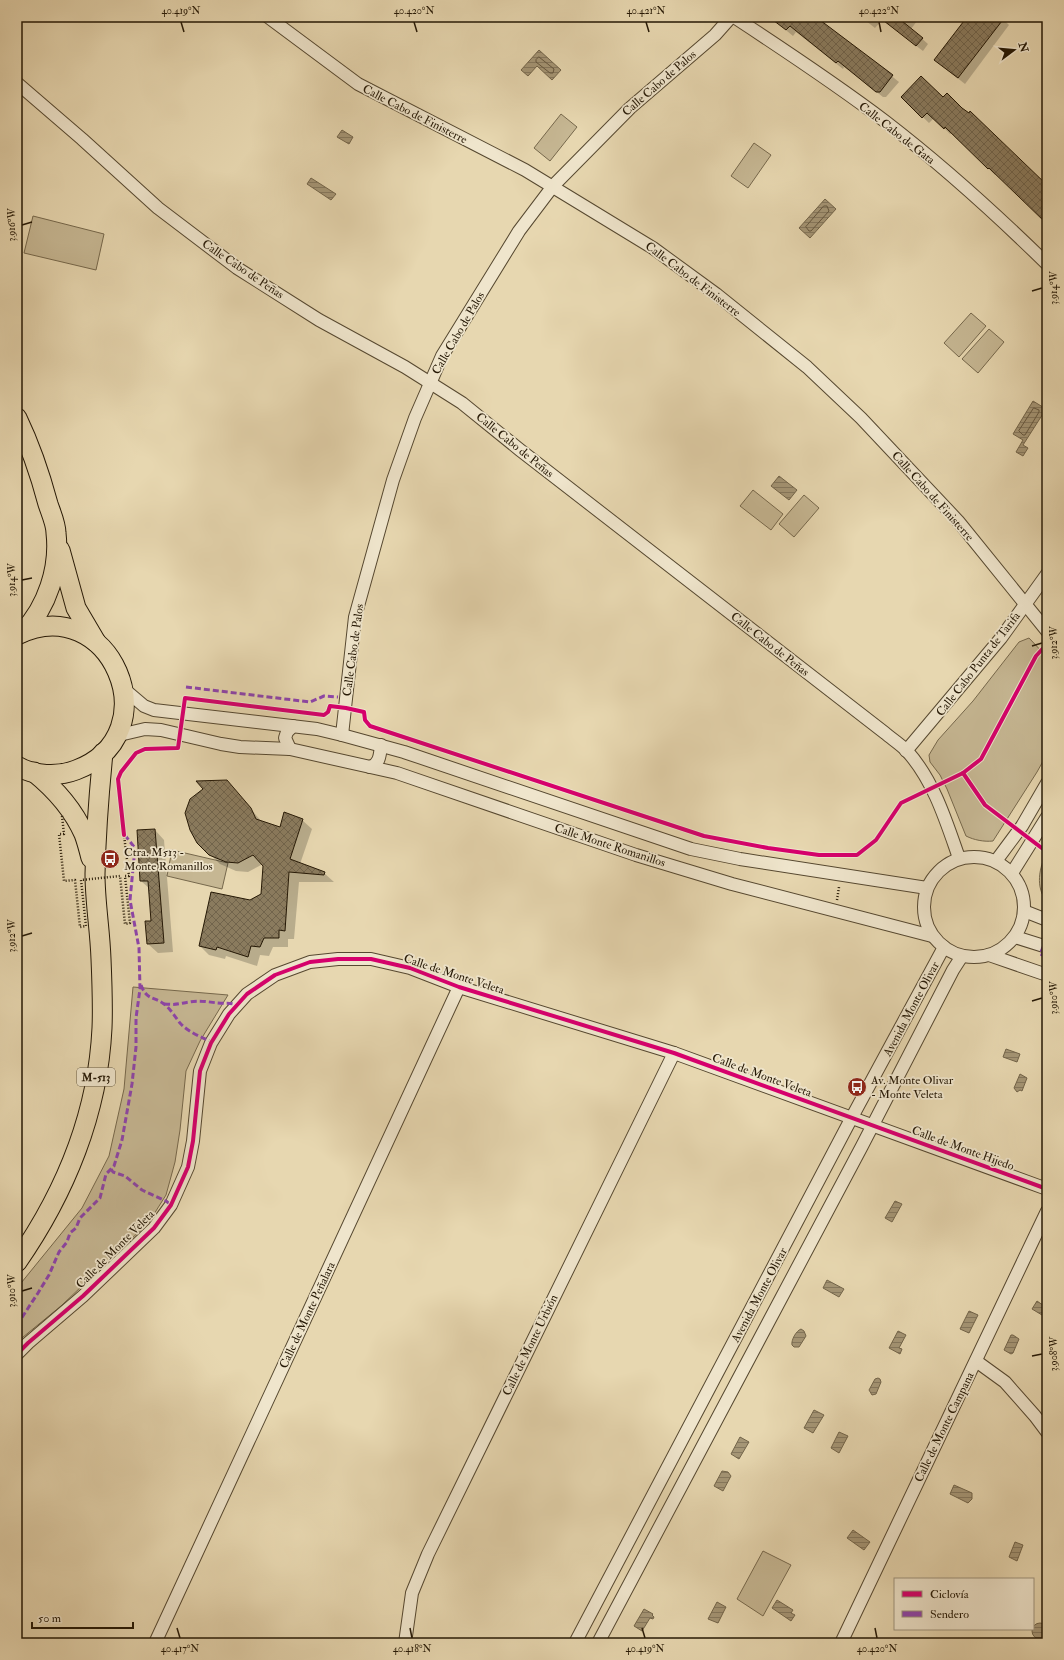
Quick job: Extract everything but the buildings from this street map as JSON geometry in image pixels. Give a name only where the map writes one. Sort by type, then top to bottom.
[{"type":"main road","points":[[17,418],[27,438],[40,477],[76,608],[97,643]]},
{"type":"main road","points":[[20,633],[37,615],[49,589],[56,551],[56,533]]},
{"type":"main road","points":[[20,633],[38,628],[61,628],[84,634],[107,652],[115,663],[124,689],[123,713],[116,736],[103,753],[83,767],[71,772],[52,774],[25,769]]},
{"type":"main road","name":"M-513","points":[[17,1262],[27,1248],[60,1190],[73,1161],[90,1106],[98,1065],[102,1029],[101,958],[95,875],[103,753]]},
{"type":"main road","name":"M-513","points":[[25,769],[46,782],[73,813],[84,835],[95,875]]},
{"type":"street","name":"Calle Cabo de Finisterre","points":[[268,17],[358,84],[553,186],[654,248],[716,294],[807,368],[861,418],[943,505],[1047,631]]},
{"type":"street","name":"Calle Cabo de Palos","points":[[342,735],[356,617],[393,480],[415,418],[442,356],[518,230],[553,186],[630,108],[715,35],[731,17]]},
{"type":"street","name":"Calle Cabo de Gata","points":[[734,17],[825,78],[886,122],[1013,230],[1047,264]]},
{"type":"street","name":"Calle Cabo de Peñas","points":[[17,83],[82,139],[158,208],[237,268],[319,320],[430,383],[462,403],[520,450],[906,751],[928,780],[943,813],[959,858]]},
{"type":"street","name":"Calle Cabo Punta de Tarifa","points":[[906,751],[1001,638],[1047,574]]},
{"type":"street","name":"Calle Monte Romanillos","points":[[124,689],[144,706],[154,710],[317,729],[381,745],[691,848],[740,859],[927,888]]},
{"type":"street","points":[[290,749],[285,738],[287,732],[293,726]]},
{"type":"street","name":"Calle Monte Romanillos","points":[[116,736],[145,729],[161,730],[221,744],[240,747],[290,749],[370,766],[397,773],[643,857],[732,884],[932,936]]},
{"type":"street","points":[[370,766],[374,765],[378,761],[381,745]]},
{"type":"street","points":[[996,861],[1022,826],[1047,784]]},
{"type":"street","points":[[1012,873],[1047,817]]},
{"type":"street","points":[[971,856],[984,857],[996,861],[1012,873],[1020,884],[1024,898],[1022,924],[1015,937],[1003,948],[988,955],[975,957],[962,956],[944,947],[932,936],[925,920],[924,904],[927,888],[935,875],[945,865],[959,858],[971,856]]},
{"type":"street","points":[[1024,911],[1047,920]]},
{"type":"street","points":[[1015,937],[1047,947]]},
{"type":"street","name":"Avenida Monte Olivar","points":[[575,1643],[851,1119],[944,947]]},
{"type":"street","points":[[988,955],[1047,974]]},
{"type":"street","name":"Avenida Monte Olivar","points":[[598,1643],[953,970],[962,956]]},
{"type":"street","name":"Calle de Monte Veleta","points":[[17,1354],[28,1342],[82,1296],[154,1228],[171,1206],[188,1167],[193,1141],[200,1071],[211,1043],[229,1014],[247,994],[275,975],[310,962],[338,959],[371,959],[410,968],[459,987],[674,1053],[872,1126]]},
{"type":"street","name":"Calle de Monte Peñalara","points":[[155,1643],[459,987]]},
{"type":"street","name":"Calle de Monte Urbión","points":[[405,1643],[412,1593],[428,1554],[674,1053]]},
{"type":"street","name":"Calle de Monte Hijedo","points":[[872,1126],[1047,1189]]},
{"type":"street","name":"Calle de Monte Campana","points":[[841,1643],[1047,1211]]},
{"type":"street","points":[[976,1361],[1005,1382],[1047,1432]]},
{"type":"street","points":[[700,1406],[718,1416]]},
{"type":"street","points":[[684,1437],[702,1447]]},
{"type":"path","points":[[62,816],[64,834],[59,834],[64,881],[75,880],[80,927],[86,926],[81,880],[120,876],[125,924],[130,923],[126,876],[129,876],[124,826]]},
{"type":"path","points":[[835,910],[841,874]]},
{"type":"shaded area","points":[[561,114],[577,127],[550,161],[534,148]]},
{"type":"shaded area","points":[[754,143],[771,155],[748,188],[731,176]]},
{"type":"shaded area","points":[[33,216],[104,234],[96,270],[24,253]]},
{"type":"shaded area","points":[[971,313],[986,326],[959,357],[944,343]]},
{"type":"shaded area","points":[[989,329],[1004,342],[978,373],[962,359]]},
{"type":"shaded area","points":[[753,490],[783,514],[771,530],[740,506]]},
{"type":"shaded area","points":[[804,495],[819,508],[794,537],[779,524]]},
{"type":"shaded area","points":[[1029,638],[1047,657],[1047,754],[993,841],[976,840],[966,836],[947,789],[940,775],[930,762],[929,755],[938,740],[973,701],[1019,642]]},
{"type":"shaded area","points":[[172,850],[228,863],[222,889],[167,876]]},
{"type":"shaded area","points":[[1047,852],[1047,902],[1041,890],[1040,871]]},
{"type":"shaded area","points":[[133,987],[228,995],[200,1041],[186,1071],[175,1162],[166,1195],[149,1222],[61,1306],[17,1342],[17,1288],[82,1208],[109,1156],[124,1089]]},
{"type":"shaded area","points":[[763,1551],[791,1565],[763,1616],[737,1599]]},
{"type":"water","points":[[539,50],[561,70],[552,80],[537,66],[528,76],[521,70]]},
{"type":"water","points":[[342,130],[353,137],[349,144],[337,137]]},
{"type":"water","points":[[311,178],[336,194],[331,200],[307,184]]},
{"type":"water","points":[[825,199],[836,209],[810,238],[799,228]]},
{"type":"water","points":[[1033,401],[1046,409],[1023,445],[1028,448],[1023,456],[1016,452],[1023,440],[1013,434]]},
{"type":"water","points":[[779,476],[797,490],[789,500],[771,486]]},
{"type":"water","points":[[1006,1049],[1020,1054],[1017,1062],[1003,1057]]},
{"type":"water","points":[[1020,1074],[1027,1078],[1022,1091],[1020,1090],[1017,1092],[1014,1088]]},
{"type":"water","points":[[895,1201],[902,1204],[892,1222],[885,1218]]},
{"type":"water","points":[[827,1280],[844,1289],[839,1297],[823,1288]]},
{"type":"water","points":[[1037,1301],[1047,1308],[1047,1318],[1032,1309]]},
{"type":"water","points":[[969,1311],[978,1315],[969,1333],[960,1329]]},
{"type":"water","points":[[801,1329],[804,1331],[806,1336],[799,1347],[794,1347],[792,1345],[793,1338]]},
{"type":"water","points":[[898,1331],[906,1335],[899,1348],[902,1349],[900,1354],[889,1348]]},
{"type":"water","points":[[1011,1335],[1019,1339],[1013,1353],[1011,1354],[1004,1350]]},
{"type":"water","points":[[878,1378],[881,1382],[876,1394],[872,1395],[869,1390],[875,1379]]},
{"type":"water","points":[[814,1410],[824,1415],[813,1433],[804,1428]]},
{"type":"water","points":[[839,1432],[848,1436],[839,1453],[831,1448]]},
{"type":"water","points":[[740,1437],[749,1442],[739,1459],[731,1454]]},
{"type":"water","points":[[722,1471],[728,1472],[731,1476],[723,1491],[714,1486]]},
{"type":"water","points":[[954,1485],[972,1493],[972,1499],[968,1503],[950,1494]]},
{"type":"water","points":[[853,1530],[870,1542],[864,1550],[847,1538]]},
{"type":"water","points":[[1015,1542],[1023,1545],[1017,1561],[1009,1557]]},
{"type":"water","points":[[777,1600],[793,1610],[791,1613],[795,1615],[791,1621],[772,1608]]},
{"type":"water","points":[[717,1602],[726,1607],[718,1623],[708,1619]]},
{"type":"water","points":[[644,1609],[653,1614],[652,1615],[654,1617],[653,1619],[650,1618],[642,1631],[634,1626]]},
{"type":"water","points":[[1040,1623],[1046,1625],[1048,1631],[1046,1637],[1040,1639],[1034,1637],[1032,1631],[1034,1630],[1034,1625]]},
{"type":"marked path","points":[[186,687],[310,702],[324,696],[338,697]]},
{"type":"marked path","points":[[17,1325],[49,1275],[59,1252],[67,1242],[70,1233],[76,1228],[80,1218],[100,1198],[106,1174],[114,1166],[122,1140],[132,1084],[136,1047],[136,1018],[140,989],[139,948],[130,900],[135,848],[124,834]]},
{"type":"marked path","points":[[1047,938],[1040,954],[1047,957]]},
{"type":"marked path","points":[[141,985],[148,996],[166,1006],[183,1026],[195,1034],[212,1042]]},
{"type":"marked path","points":[[164,1004],[200,1001],[237,1005]]},
{"type":"marked path","points":[[111,1169],[113,1172],[125,1176],[142,1190],[166,1201],[171,1205]]},
{"type":"cycle path","points":[[124,835],[118,779],[121,772],[136,753],[145,749],[178,748],[185,698],[324,715],[328,712],[330,706],[364,712],[365,720],[370,726],[704,836],[768,848],[819,855],[857,855],[876,840],[901,803],[963,773],[981,759],[1036,656],[1047,644]]},
{"type":"cycle path","points":[[963,773],[985,805],[1047,852]]},
{"type":"cycle path","points":[[17,1354],[83,1296],[154,1228],[171,1205],[188,1167],[193,1141],[200,1071],[211,1043],[229,1014],[247,994],[275,975],[310,962],[338,959],[371,959],[410,968],[459,987],[674,1053],[1047,1189]]},
{"type":"place","name":"Ctra. M513 - Monte Romanillos","points":[[110,859]]},
{"type":"place","name":"Av. Monte Olivar - Monte Veleta","points":[[857,1087]]}]
